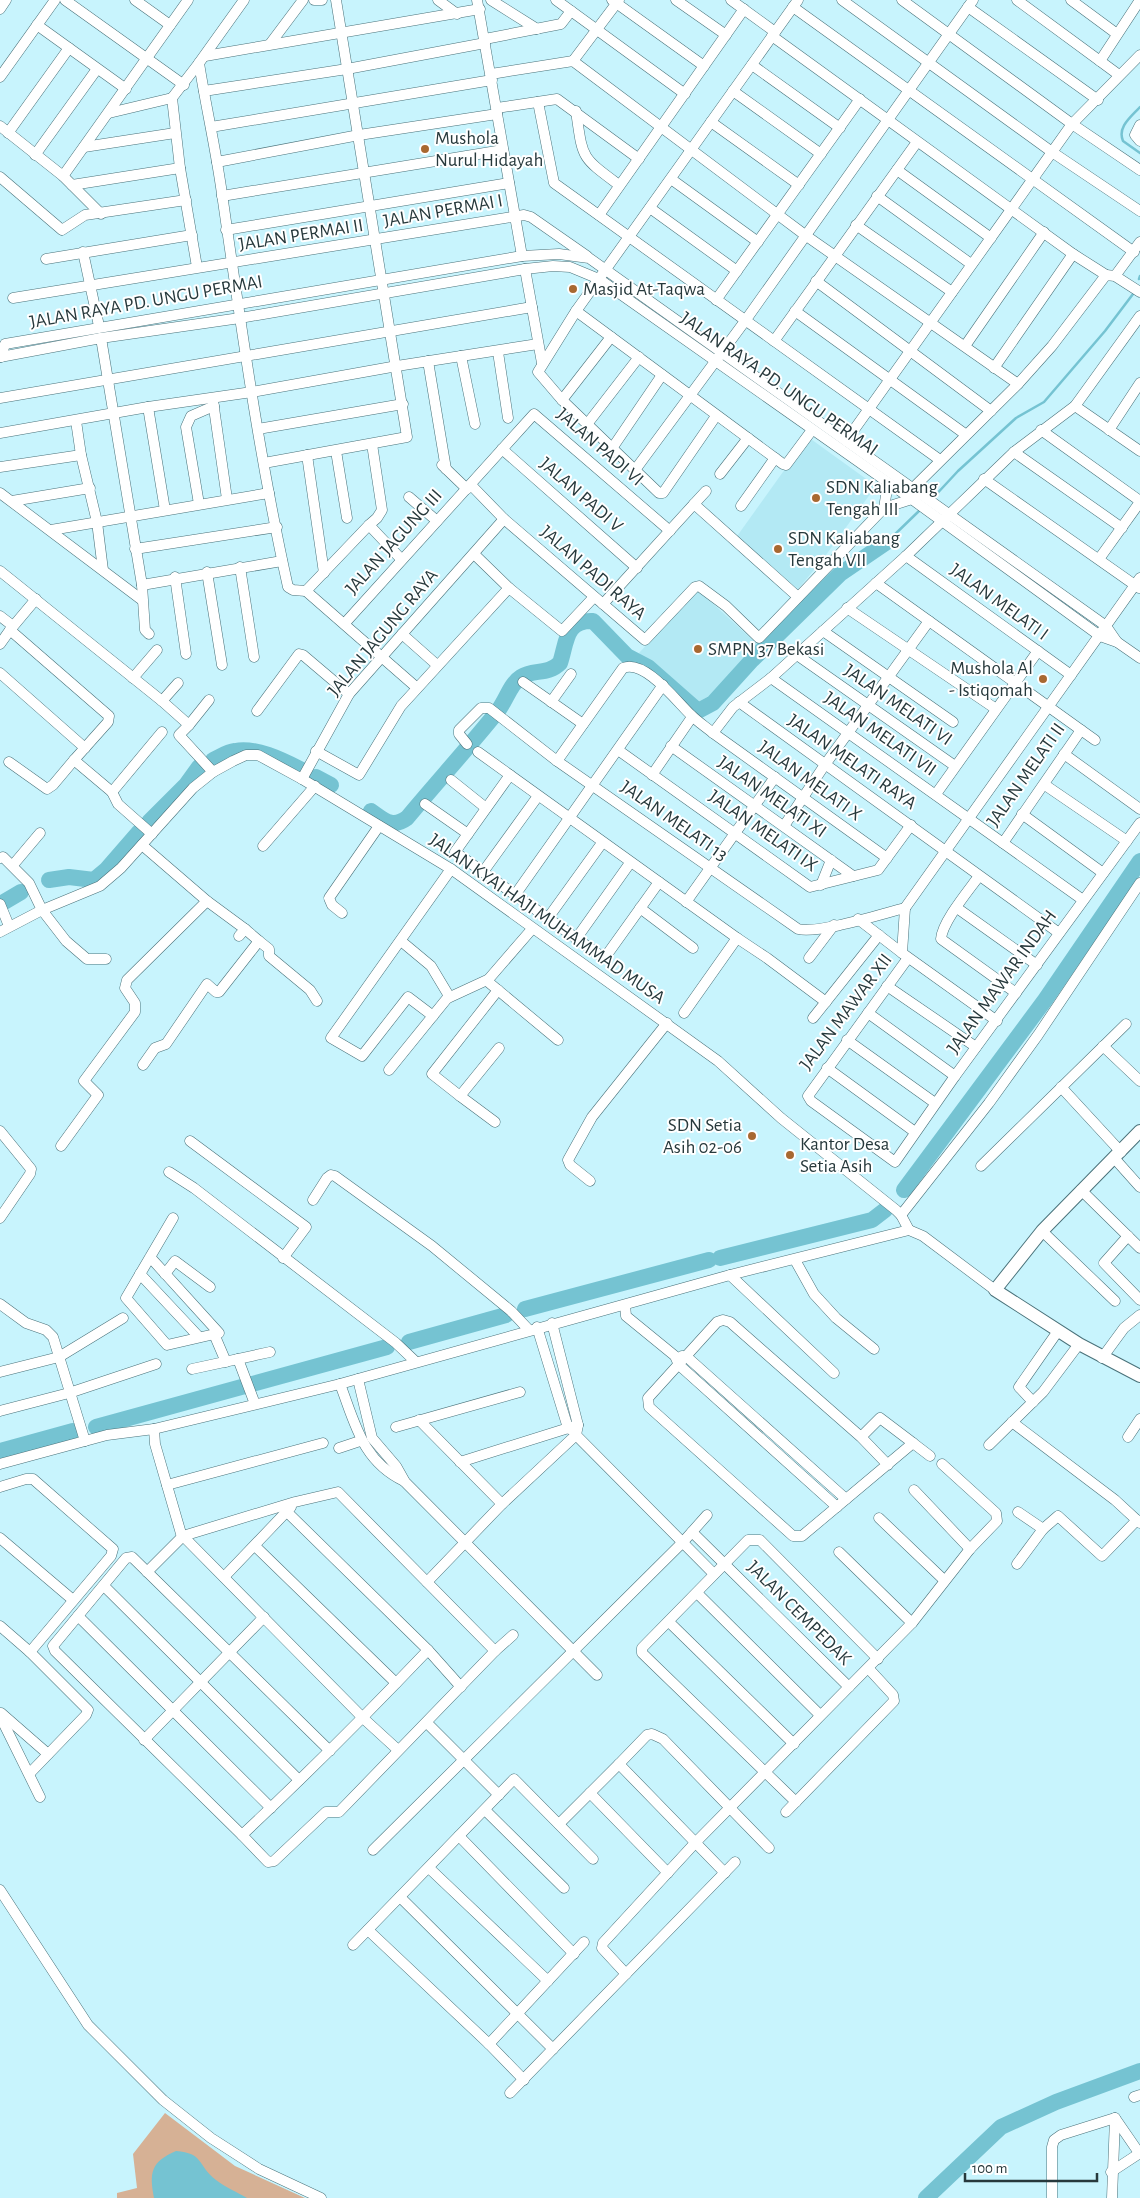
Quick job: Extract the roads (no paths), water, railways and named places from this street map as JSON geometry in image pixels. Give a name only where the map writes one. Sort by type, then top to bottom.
[{"type":"main road","points":[[1140,1131],[1118,1156],[1081,1190],[1042,1231],[995,1290],[1102,1358],[1140,1376]]},
{"type":"street","points":[[0,9],[6,0]]},
{"type":"street","points":[[0,77],[54,0]]},
{"type":"street","points":[[65,0],[184,84]]},
{"type":"street","points":[[63,176],[148,59],[188,0]]},
{"type":"street","points":[[109,113],[172,98],[202,60],[244,0]]},
{"type":"street","points":[[270,44],[303,0]]},
{"type":"street","points":[[314,0],[322,0]]},
{"type":"street","points":[[264,462],[407,438],[392,333],[336,0]]},
{"type":"street","points":[[438,0],[457,14]]},
{"type":"street","points":[[491,0],[537,29]]},
{"type":"street","points":[[556,0],[684,94]]},
{"type":"street","points":[[676,0],[726,35]]},
{"type":"street","points":[[731,0],[887,120],[1073,254],[1140,291]]},
{"type":"street","points":[[842,0],[1052,152],[1140,211]]},
{"type":"street","points":[[902,0],[1072,124],[1140,170]]},
{"type":"street","points":[[1017,0],[1119,75]]},
{"type":"street","points":[[1071,0],[1117,34]]},
{"type":"street","points":[[211,127],[353,103],[574,61],[616,1],[704,66]]},
{"type":"street","points":[[1100,61],[1139,1]]},
{"type":"street","points":[[141,2],[170,26]]},
{"type":"street","points":[[716,416],[663,493],[659,493],[562,400],[538,372],[576,311],[774,34],[794,3],[908,91],[1134,252]]},
{"type":"street","points":[[635,470],[745,320],[927,62],[971,4],[1098,100]]},
{"type":"street","points":[[202,60],[270,44],[457,14],[479,5],[522,256]]},
{"type":"street","points":[[599,215],[744,9]]},
{"type":"street","points":[[204,91],[347,68],[485,41],[561,24],[572,11]]},
{"type":"street","points":[[37,25],[126,89]]},
{"type":"street","points":[[69,48],[4,130],[63,176],[102,214]]},
{"type":"street","points":[[846,441],[870,410],[971,264],[1012,210],[1072,124],[1098,100],[1119,75],[1140,55]]},
{"type":"street","points":[[142,585],[175,577],[282,561],[246,358],[217,162],[204,91],[202,60]]},
{"type":"street","points":[[574,61],[805,235],[1018,384]]},
{"type":"street","points":[[752,65],[840,128]]},
{"type":"street","points":[[35,155],[97,69]]},
{"type":"street","points":[[733,91],[820,154]]},
{"type":"street","points":[[172,98],[180,168],[197,267]]},
{"type":"street","points":[[217,162],[557,99],[639,158]]},
{"type":"street","points":[[716,300],[860,99]]},
{"type":"street","points":[[538,102],[554,183],[940,460]]},
{"type":"street","points":[[576,112],[585,158],[619,185]]},
{"type":"street","points":[[711,122],[799,185]]},
{"type":"street","points":[[1140,125],[1135,135],[1140,141]]},
{"type":"street","points":[[84,147],[175,134]]},
{"type":"street","points":[[774,341],[917,142]]},
{"type":"street","points":[[222,196],[503,150]]},
{"type":"street","points":[[72,185],[180,168]]},
{"type":"street","points":[[897,170],[991,238]]},
{"type":"street","points":[[0,177],[62,230],[85,215],[102,214],[186,200]]},
{"type":"street","points":[[671,178],[758,242]]},
{"type":"street","points":[[226,230],[509,183]]},
{"type":"street","points":[[877,196],[971,264]]},
{"type":"street","points":[[650,208],[737,271]]},
{"type":"street","points":[[516,216],[524,215],[531,217],[589,258]]},
{"type":"street","name":"JALAN PERMAI I","points":[[376,240],[516,216]]},
{"type":"street","points":[[856,225],[952,292]]},
{"type":"street","points":[[965,346],[1044,232]]},
{"type":"street","points":[[46,259],[192,235]]},
{"type":"street","name":"JALAN PERMAI II","points":[[13,298],[197,267],[232,264],[376,240]]},
{"type":"street","points":[[888,483],[884,508],[920,500],[940,460],[1018,384],[1115,278],[1140,242]]},
{"type":"street","points":[[83,252],[99,326]]},
{"type":"street","name":"JALAN RAYA PD. UNGU PERMAI","points":[[920,500],[888,483],[812,430],[719,356],[607,268],[589,258],[559,254],[522,256],[99,326],[5,344],[1,357],[101,338],[240,318],[524,269],[553,266],[570,267],[599,279],[719,356],[846,441],[920,500],[1028,578],[1100,636],[1117,642],[1140,658]]},
{"type":"street","points":[[994,368],[1073,254]]},
{"type":"street","points":[[524,269],[542,363]]},
{"type":"street","points":[[816,281],[991,411]]},
{"type":"street","points":[[0,398],[108,378],[246,358],[532,307]]},
{"type":"street","points":[[576,311],[716,416],[786,465],[812,430]]},
{"type":"street","points":[[795,311],[965,434]]},
{"type":"street","points":[[713,733],[739,702],[771,678],[906,556],[984,479],[1041,430],[1075,406],[1140,316]]},
{"type":"street","points":[[562,400],[611,337]]},
{"type":"street","points":[[101,338],[129,517],[142,585],[145,630],[148,634]]},
{"type":"street","points":[[0,433],[148,407],[213,402],[252,392],[397,366],[498,352],[538,344]]},
{"type":"street","points":[[498,352],[508,418]]},
{"type":"street","points":[[461,356],[475,424]]},
{"type":"street","points":[[588,423],[638,357]]},
{"type":"street","name":"JALAN PADI RAYA","points":[[428,361],[442,465],[645,640],[695,587],[699,586],[726,606],[759,638],[884,508]]},
{"type":"street","points":[[613,447],[662,375]]},
{"type":"street","points":[[1109,430],[1140,383]]},
{"type":"street","points":[[213,402],[227,499]]},
{"type":"street","points":[[199,504],[186,427],[191,416],[213,402]]},
{"type":"street","points":[[258,429],[403,404]]},
{"type":"street","points":[[1075,406],[1109,430],[1138,447]]},
{"type":"street","points":[[148,407],[165,510]]},
{"type":"street","name":"JALAN PADI VI","points":[[469,487],[532,415],[536,415],[670,531]]},
{"type":"street","points":[[76,420],[81,455],[97,522],[103,570]]},
{"type":"street","points":[[1041,430],[1140,502],[1099,559]]},
{"type":"street","points":[[720,474],[748,438]]},
{"type":"street","points":[[306,590],[377,518],[382,510],[372,444]]},
{"type":"street","name":"JALAN PADI V","points":[[502,449],[637,568]]},
{"type":"street","points":[[336,451],[348,518]]},
{"type":"street","points":[[1014,452],[1122,528]]},
{"type":"street","points":[[307,454],[324,573]]},
{"type":"street","points":[[0,467],[81,455]]},
{"type":"street","points":[[741,506],[775,458]]},
{"type":"street","points":[[905,955],[905,908],[1138,584],[984,479]]},
{"type":"street","name":"JALAN JAGUNG III","points":[[345,623],[401,559],[469,487]]},
{"type":"street","points":[[12,501],[90,488]]},
{"type":"street","points":[[603,604],[706,491]]},
{"type":"street","points":[[0,493],[142,600]]},
{"type":"street","points":[[51,530],[269,493]]},
{"type":"street","points":[[409,497],[437,521]]},
{"type":"street","points":[[694,504],[798,597]]},
{"type":"street","name":"JALAN JAGUNG RAYA","points":[[302,779],[349,694],[504,519]]},
{"type":"street","points":[[369,524],[401,559]]},
{"type":"street","points":[[135,549],[276,527]]},
{"type":"street","points":[[474,554],[560,631],[594,597]]},
{"type":"street","name":"JALAN MELATI I","points":[[906,556],[1071,675]]},
{"type":"street","name":"JALAN JAGUNG III","points":[[282,561],[288,587],[293,590],[306,590],[416,687]]},
{"type":"street","points":[[240,567],[254,657]]},
{"type":"street","points":[[0,571],[162,701],[189,725]]},
{"type":"street","points":[[207,572],[222,665]]},
{"type":"street","points":[[175,577],[186,654]]},
{"type":"street","name":"JALAN RAYA PD. UNGU PERMAI","points":[[1028,578],[1106,626],[1117,642]]},
{"type":"street","name":"JALAN MELATI II","points":[[876,583],[1081,730],[1004,843],[969,819]]},
{"type":"street","points":[[316,751],[359,775],[389,722],[416,687],[510,588]]},
{"type":"street","points":[[0,644],[36,599]]},
{"type":"street","points":[[847,608],[996,709]]},
{"type":"street","points":[[0,616],[109,716],[108,722],[51,787],[48,788],[10,762]]},
{"type":"street","points":[[784,826],[824,766],[929,621]]},
{"type":"street","points":[[823,631],[953,722]]},
{"type":"street","points":[[402,634],[437,665]]},
{"type":"street","points":[[133,678],[157,650]]},
{"type":"street","points":[[936,794],[1038,651]]},
{"type":"street","points":[[257,711],[299,654],[303,655],[349,694]]},
{"type":"street","name":"JALAN MELATI VI","points":[[797,655],[867,706],[956,766]]},
{"type":"street","name":"JALAN MELATI X","points":[[583,724],[626,667],[636,668],[663,685],[692,717],[713,733],[887,858]]},
{"type":"street","points":[[0,673],[85,748]]},
{"type":"street","points":[[551,702],[571,674]]},
{"type":"street","name":"JALAN MELATI VII","points":[[771,678],[969,819]]},
{"type":"street","points":[[523,682],[583,724],[556,761]]},
{"type":"street","points":[[162,701],[178,683]]},
{"type":"street","points":[[515,895],[663,685]]},
{"type":"street","points":[[209,700],[179,735],[212,772]]},
{"type":"street","name":"JALAN MELATI RAYA","points":[[739,702],[824,766],[911,825],[1059,933]]},
{"type":"street","name":"JALAN MELATI 13","points":[[467,744],[459,734],[462,728],[481,708],[489,708],[556,761],[798,929],[806,930],[834,925],[905,908]]},
{"type":"street","points":[[652,775],[692,717]]},
{"type":"street","points":[[1081,730],[1095,740]]},
{"type":"street","points":[[112,792],[162,732]]},
{"type":"street","name":"JALAN MELATI XI","points":[[671,746],[853,876]]},
{"type":"street","name":"JALAN MELATI IX","points":[[618,750],[808,886],[821,885],[878,870],[911,825]]},
{"type":"street","points":[[478,752],[602,843],[767,958],[826,1002]]},
{"type":"street","points":[[1064,754],[1140,809]]},
{"type":"street","name":"JALAN KYAI HAJI MUHAMMAD MUSA","points":[[0,932],[42,910],[100,886],[112,878],[192,788],[212,772],[246,755],[258,755],[315,786],[451,869],[718,1061],[781,1118],[899,1212]]},
{"type":"street","points":[[74,760],[112,792],[118,804],[152,834]]},
{"type":"street","points":[[510,775],[455,853],[600,956],[606,956],[659,882]]},
{"type":"street","points":[[686,902],[775,777]]},
{"type":"street","points":[[451,780],[486,808]]},
{"type":"street","points":[[1045,784],[1127,841]]},
{"type":"street","points":[[264,846],[315,786]]},
{"type":"street","points":[[483,872],[538,796]]},
{"type":"street","points":[[425,804],[468,834]]},
{"type":"street","points":[[1022,814],[1103,873]]},
{"type":"street","name":"JALAN MAWAR INDAH","points":[[895,1162],[954,1076],[1140,824]]},
{"type":"street","points":[[342,913],[332,905],[329,898],[379,826]]},
{"type":"street","points":[[13,864],[40,833]]},
{"type":"street","points":[[548,918],[602,843]]},
{"type":"street","points":[[1004,843],[1083,900]]},
{"type":"street","points":[[142,845],[242,933],[269,948],[269,956],[310,990],[317,1001]]},
{"type":"street","points":[[0,858],[4,857],[13,864],[29,883],[42,910],[82,957],[90,960],[106,959]]},
{"type":"street","points":[[821,885],[831,860]]},
{"type":"street","points":[[576,939],[630,863]]},
{"type":"street","points":[[433,1016],[408,997],[362,1056],[330,1038],[451,869]]},
{"type":"street","points":[[979,876],[957,908],[942,933],[941,939],[1016,994]]},
{"type":"street","points":[[995,1290],[923,1236],[909,1230],[899,1212],[966,1133],[1038,1035],[1140,883]]},
{"type":"street","points":[[61,1146],[98,1095],[84,1082],[135,1012],[135,1003],[125,988],[127,980],[207,901]]},
{"type":"street","points":[[0,904],[9,926]]},
{"type":"street","points":[[640,908],[693,948]]},
{"type":"street","points":[[957,908],[1037,965]]},
{"type":"street","points":[[858,919],[996,1021]]},
{"type":"street","points":[[809,958],[834,925]]},
{"type":"street","points":[[389,1070],[448,998],[487,980],[532,929]]},
{"type":"street","points":[[813,1018],[878,935]]},
{"type":"street","points":[[684,1013],[737,938]]},
{"type":"street","points":[[143,1065],[156,1048],[166,1044],[207,984],[216,992],[221,991],[259,941]]},
{"type":"street","points":[[400,941],[432,966],[448,991],[448,998]]},
{"type":"street","name":"JALAN MAWAR XII","points":[[895,1162],[811,1101],[809,1092],[887,986],[905,955]]},
{"type":"street","points":[[487,980],[558,1040]]},
{"type":"street","points":[[887,986],[976,1047]]},
{"type":"street","points":[[495,1122],[433,1076],[432,1072],[498,990]]},
{"type":"street","points":[[868,1012],[954,1076]]},
{"type":"street","points":[[590,1181],[570,1165],[568,1160],[592,1117],[667,1024]]},
{"type":"street","points":[[981,1166],[1126,1024]]},
{"type":"street","points":[[847,1040],[935,1103]]},
{"type":"street","points":[[1103,1046],[1140,1081]]},
{"type":"street","points":[[460,1096],[500,1048]]},
{"type":"street","points":[[827,1068],[915,1132]]},
{"type":"street","points":[[1061,1087],[1118,1156],[1140,1187]]},
{"type":"street","points":[[0,1131],[31,1169],[30,1174],[0,1218]]},
{"type":"street","points":[[190,1141],[306,1227],[284,1258]]},
{"type":"street","points":[[169,1172],[194,1188],[396,1343],[416,1362]]},
{"type":"street","points":[[313,1200],[327,1178],[331,1175],[335,1176],[432,1246],[520,1320],[533,1328],[574,1430],[714,1574]]},
{"type":"street","points":[[1081,1190],[1140,1248]]},
{"type":"street","points":[[150,1257],[219,1333],[168,1345],[126,1298],[140,1274],[150,1257],[173,1218]]},
{"type":"street","points":[[0,1464],[85,1440],[122,1432],[154,1429],[340,1384],[533,1328],[625,1305],[730,1275],[909,1230]]},
{"type":"street","points":[[1042,1231],[1114,1302]]},
{"type":"street","points":[[1128,1236],[1104,1264],[1140,1300]]},
{"type":"street","points":[[795,1260],[814,1294],[836,1318],[874,1349]]},
{"type":"street","points":[[165,1274],[175,1261],[210,1287]]},
{"type":"street","points":[[140,1274],[199,1338]]},
{"type":"street","points":[[730,1275],[834,1373]]},
{"type":"street","points":[[0,1304],[26,1323],[51,1334],[68,1393],[85,1440]]},
{"type":"street","points":[[625,1305],[626,1316],[768,1429],[846,1499]]},
{"type":"street","points":[[1102,1358],[1124,1328],[1140,1315]]},
{"type":"street","points":[[0,1372],[59,1357],[123,1318]]},
{"type":"street","points":[[888,1464],[861,1437],[730,1322],[723,1320],[717,1322],[681,1359],[648,1398],[649,1407],[793,1536],[802,1536],[837,1507],[913,1443]]},
{"type":"street","points":[[552,1323],[567,1383],[574,1430]]},
{"type":"street","points":[[1034,1402],[1019,1387],[1058,1331]]},
{"type":"street","points":[[214,1334],[226,1362]]},
{"type":"street","points":[[989,1445],[1034,1402],[1079,1344]]},
{"type":"street","points":[[192,1369],[270,1352]]},
{"type":"street","points":[[238,1359],[255,1404]]},
{"type":"street","points":[[681,1359],[760,1437],[837,1507]]},
{"type":"street","points":[[0,1411],[68,1393],[156,1364]]},
{"type":"street","points":[[358,1379],[372,1438],[396,1466],[405,1482],[574,1649],[597,1675]]},
{"type":"street","points":[[555,1385],[567,1383]]},
{"type":"street","points":[[340,1384],[360,1441],[378,1462],[396,1478],[405,1482]]},
{"type":"street","points":[[396,1427],[520,1392]]},
{"type":"street","points":[[861,1437],[880,1418],[930,1456]]},
{"type":"street","points":[[1128,1437],[1140,1419]]},
{"type":"street","points":[[419,1420],[502,1504]]},
{"type":"street","points":[[1012,1422],[1115,1500],[1139,1521],[1102,1556],[1058,1516],[1043,1530],[1017,1564]]},
{"type":"street","points":[[154,1429],[155,1444],[182,1537],[363,1718],[398,1750]]},
{"type":"street","points":[[760,1437],[768,1429]]},
{"type":"street","points":[[460,1462],[574,1430]]},
{"type":"street","points":[[427,1582],[574,1430]]},
{"type":"street","points":[[339,1448],[360,1441]]},
{"type":"street","points":[[167,1485],[323,1443]]},
{"type":"street","points":[[626,1974],[602,1948],[603,1943],[695,1843],[912,1624],[970,1548],[995,1525],[998,1516],[942,1464]]},
{"type":"street","points":[[0,1487],[26,1479],[33,1480],[112,1547],[112,1556],[30,1652]]},
{"type":"street","points":[[914,1490],[970,1548]]},
{"type":"street","points":[[146,1572],[182,1537],[296,1502],[334,1492],[340,1493],[495,1651]]},
{"type":"street","points":[[224,1577],[296,1502]]},
{"type":"street","points":[[287,1512],[428,1650],[461,1687]]},
{"type":"street","points":[[1018,1512],[1043,1530]]},
{"type":"street","points":[[373,1850],[465,1761],[574,1649],[683,1542],[707,1515]]},
{"type":"street","points":[[879,1518],[944,1580]]},
{"type":"street","name":"JALAN CEMPEDAK","points":[[692,1532],[849,1687]]},
{"type":"street","points":[[0,1538],[73,1600]]},
{"type":"street","points":[[796,1802],[767,1771],[642,1653],[642,1648],[748,1540],[760,1540],[878,1659]]},
{"type":"street","points":[[255,1546],[396,1683]]},
{"type":"street","points":[[839,1552],[912,1624]]},
{"type":"street","points":[[330,1751],[132,1557],[127,1557],[53,1646],[144,1740],[271,1863],[326,1812],[339,1812],[495,1651],[513,1635]]},
{"type":"street","points":[[104,1586],[300,1780]]},
{"type":"street","points":[[697,1593],[820,1715]]},
{"type":"street","points":[[78,1616],[271,1808]]},
{"type":"street","points":[[144,1740],[264,1617]]},
{"type":"street","points":[[669,1622],[794,1744]]},
{"type":"street","points":[[0,1626],[30,1652],[88,1710],[86,1715],[30,1773]]},
{"type":"street","points":[[242,1834],[330,1751],[428,1650]]},
{"type":"street","points":[[786,1812],[894,1700],[893,1695],[869,1669]]},
{"type":"street","points":[[0,1714],[48,1754]]},
{"type":"street","points":[[0,1714],[40,1797]]},
{"type":"street","points":[[427,1723],[499,1795]]},
{"type":"street","points":[[559,1824],[647,1735],[657,1735],[769,1848]]},
{"type":"street","points":[[619,1764],[725,1873]]},
{"type":"street","points":[[353,1945],[514,1779],[593,1859]]},
{"type":"street","points":[[590,1794],[668,1873]]},
{"type":"street","points":[[485,1810],[564,1888]]},
{"type":"street","points":[[459,1836],[574,1954]]},
{"type":"street","points":[[510,2093],[735,1862]]},
{"type":"street","points":[[429,1868],[548,1980]]},
{"type":"street","points":[[0,1890],[88,2025],[163,2100],[210,2138],[259,2169],[321,2198]]},
{"type":"street","points":[[400,1897],[553,2049]]},
{"type":"street","points":[[368,1930],[489,2044],[524,2080]]},
{"type":"street","points":[[489,2044],[584,1942]]},
{"type":"street","points":[[1111,2172],[1140,2153],[1115,2118]]},
{"type":"street","points":[[1113,2197],[1111,2172],[1115,2118]]},
{"type":"street","points":[[1052,2198],[1052,2147],[1054,2140],[1061,2135],[1115,2118]]},
{"type":"waterway","points":[[1140,107],[1126,122],[1122,131],[1123,141],[1140,153]]},
{"type":"waterway","points":[[932,499],[958,471],[1016,418],[1044,402],[1105,331],[1133,294]]},
{"type":"waterway","points":[[887,542],[920,510]]},
{"type":"waterway","points":[[371,811],[392,823],[397,823],[407,818],[497,712],[517,680],[530,673],[546,671],[560,663],[566,640],[572,628],[577,624],[593,621],[627,656],[648,667],[698,711],[713,703],[752,660],[840,574],[887,542]]},
{"type":"waterway","points":[[213,760],[226,753],[243,750],[252,751],[269,755],[302,770]]},
{"type":"waterway","points":[[149,822],[186,785],[199,767]]},
{"type":"waterway","points":[[316,777],[331,785]]},
{"type":"waterway","points":[[49,880],[69,877],[94,880],[106,870],[139,832]]},
{"type":"waterway","points":[[904,1190],[1045,1000],[1140,861]]},
{"type":"waterway","points":[[4,902],[21,892]]},
{"type":"waterway","points":[[720,1258],[872,1220],[885,1210]]},
{"type":"waterway","points":[[525,1309],[709,1260]]},
{"type":"waterway","points":[[409,1342],[506,1315]]},
{"type":"waterway","points":[[96,1427],[387,1347]]},
{"type":"waterway","points":[[0,1451],[73,1431]]},
{"type":"waterway","points":[[926,2198],[1001,2127],[1056,2102],[1140,2071]]},
{"type":"place","name":"Mushola Nurul Hidayah","points":[[425,149]]},
{"type":"place","name":"Masjid At-Taqwa","points":[[573,289]]},
{"type":"place","name":"SDN Kaliabang Tengah III","points":[[816,498]]},
{"type":"place","name":"SDN Kaliabang Tengah VII","points":[[778,549]]},
{"type":"place","name":"SMPN 37 Bekasi","points":[[698,649]]},
{"type":"place","name":"Mushola Al - Istiqomah","points":[[1043,679]]},
{"type":"place","name":"SDN Setia Asih 02-06","points":[[752,1136]]},
{"type":"place","name":"Kantor Desa Setia Asih","points":[[790,1155]]}]
